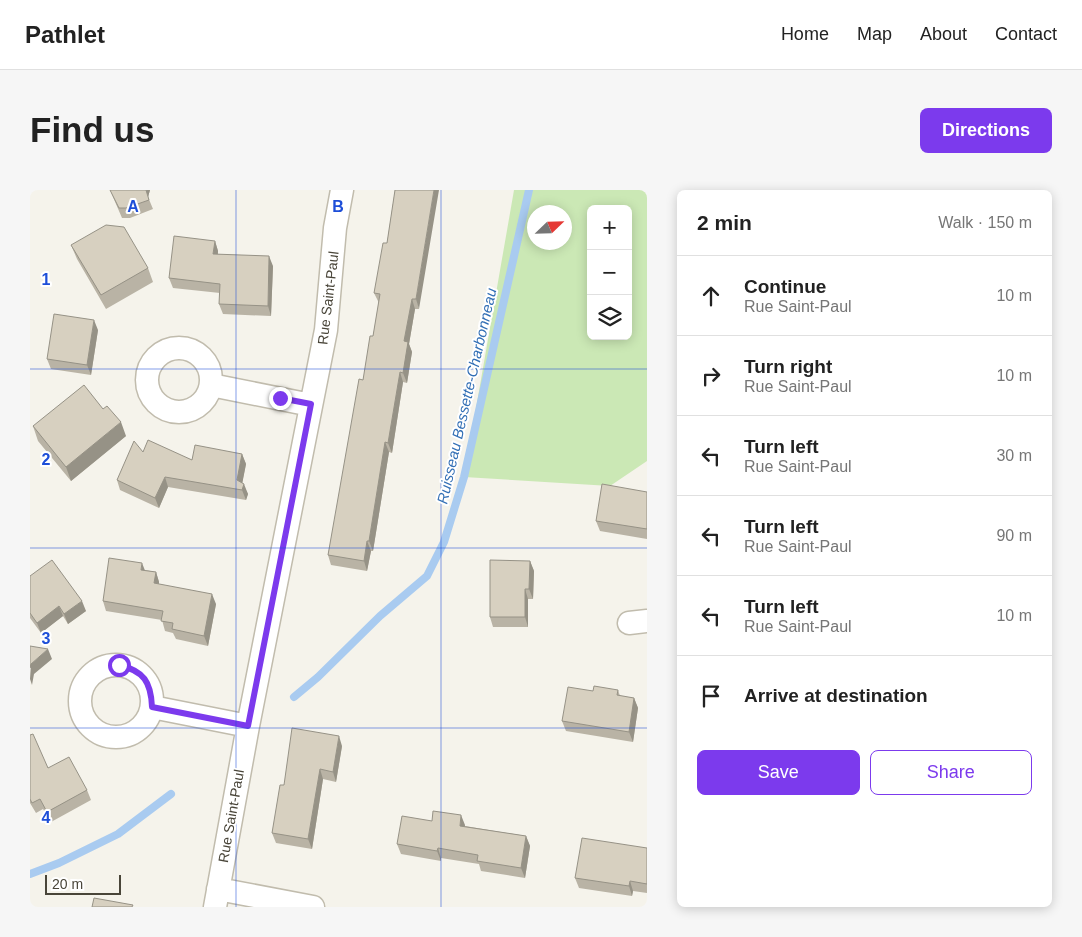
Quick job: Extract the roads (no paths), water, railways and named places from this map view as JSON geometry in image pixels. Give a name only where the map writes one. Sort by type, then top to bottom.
[{"type":"street","name":"Rue Saint-Paul","points":[[216,898],[326,330],[336,228],[342,190]]},
{"type":"street","points":[[211,385],[311,404]]},
{"type":"street","points":[[152,707],[248,726]]},
{"type":"street","points":[[216,898],[313,907]]},
{"type":"waterway","name":"Ruisseau Bessette-Charbonneau","points":[[294,697],[318,677],[380,616],[427,576],[444,542],[464,477],[529,190]]},
{"type":"waterway","name":"Ruisseau Bessette-Charbonneau","points":[[30,874],[59,863],[118,834],[171,794]]}]
